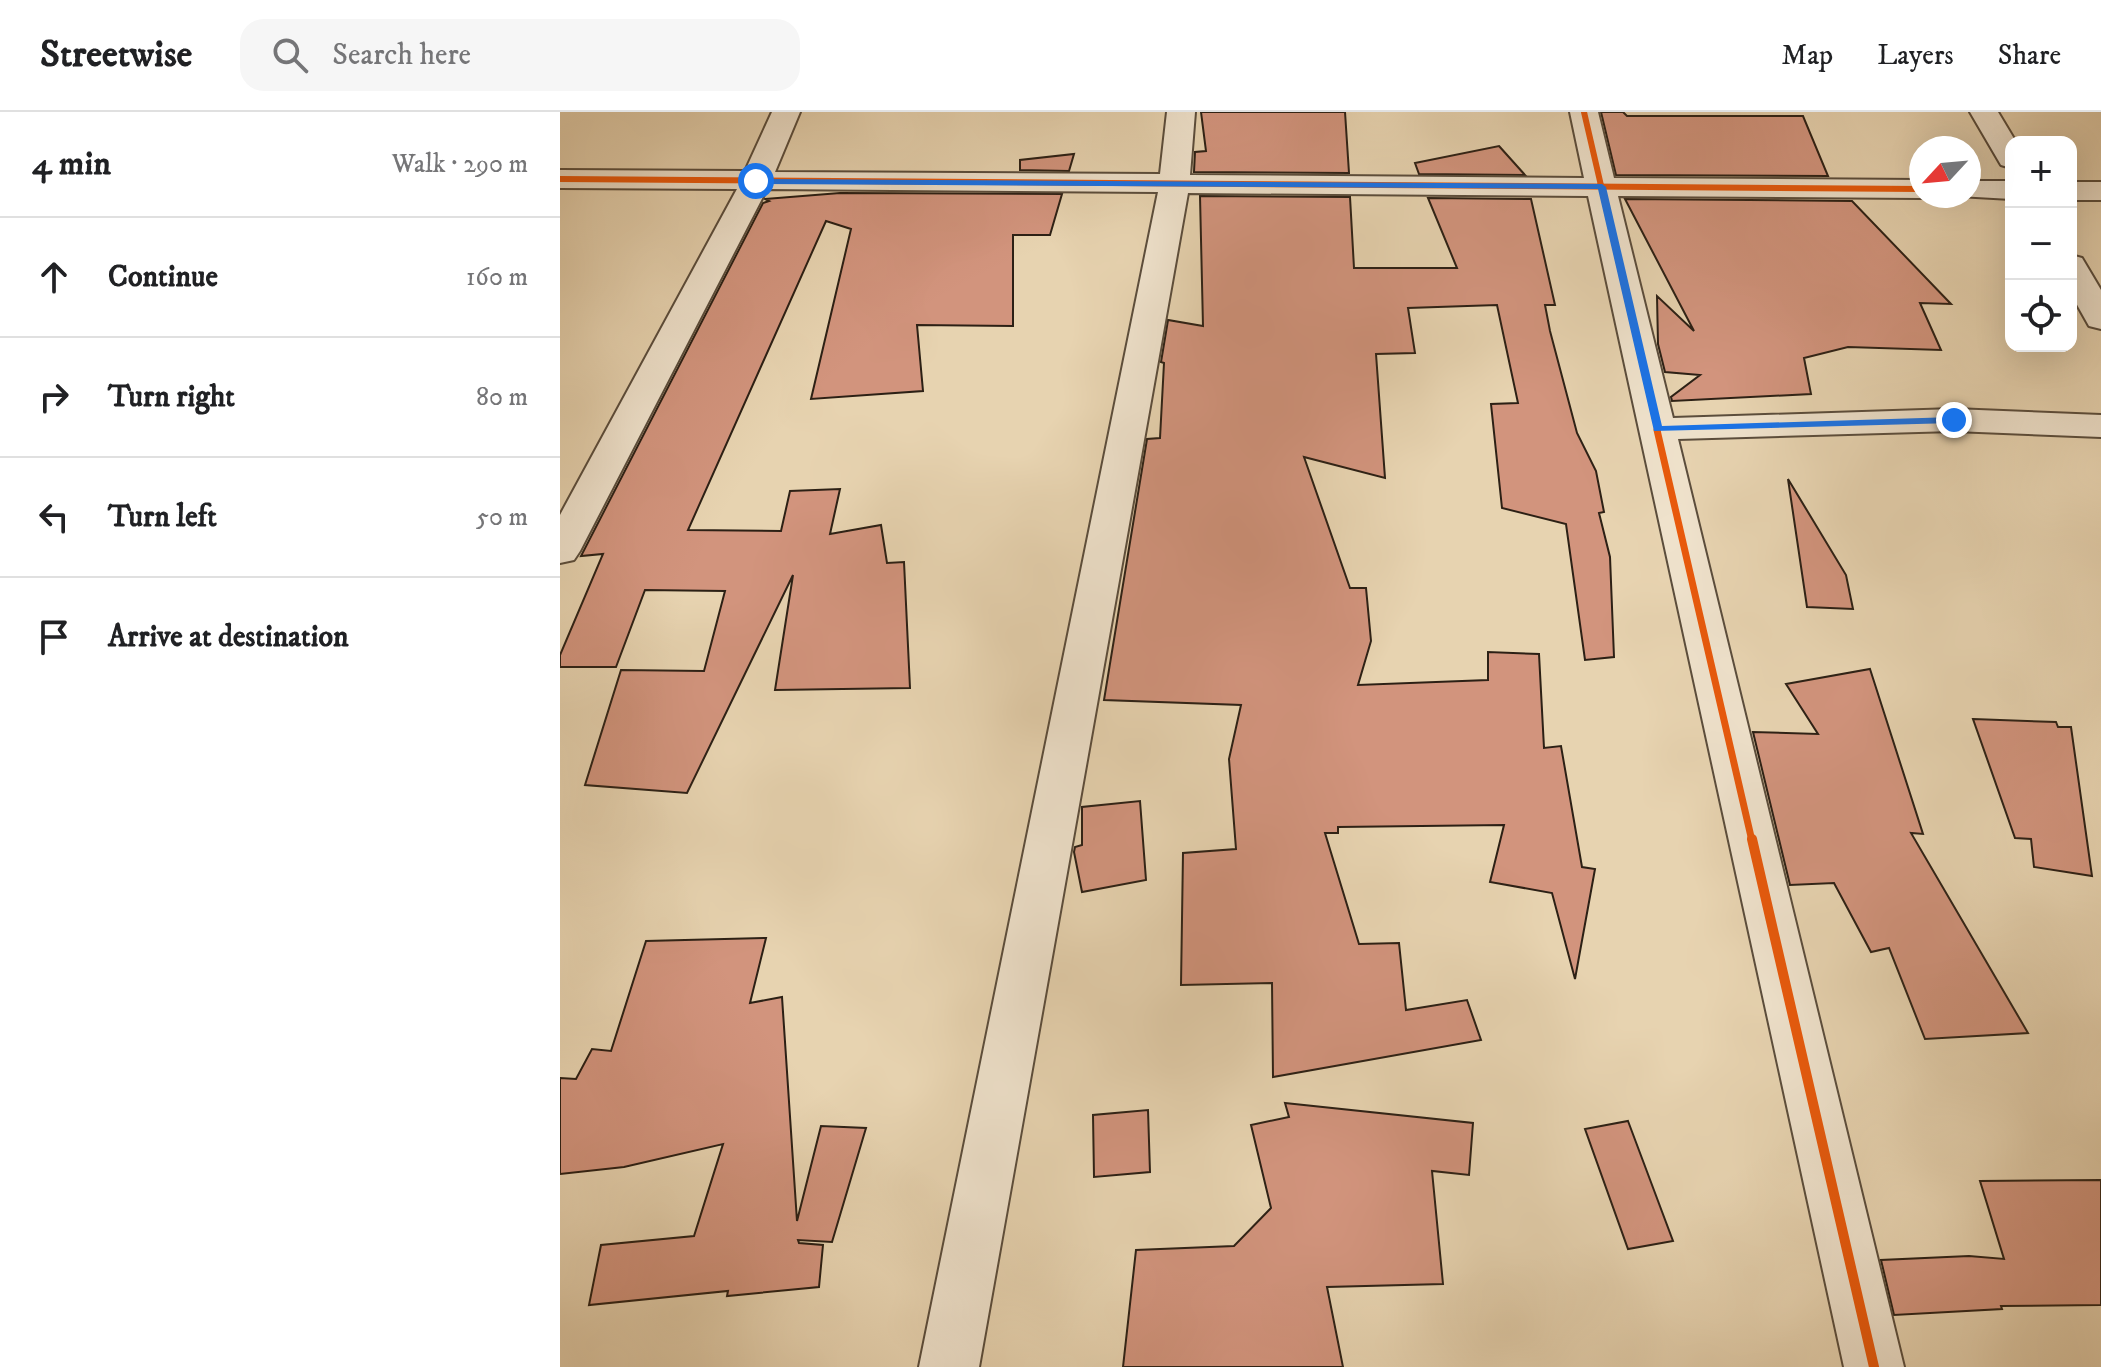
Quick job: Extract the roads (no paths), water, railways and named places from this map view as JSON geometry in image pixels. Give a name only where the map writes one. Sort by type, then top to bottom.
[{"type":"street","points":[[560,551],[756,181],[786,112]]},
{"type":"street","points":[[949,1367],[1174,185],[1181,112]]},
{"type":"street","points":[[1584,112],[1874,1367]]},
{"type":"street","points":[[1984,112],[2005,149]]},
{"type":"street","points":[[560,179],[1909,189]]},
{"type":"street","points":[[1981,190],[2005,190]]},
{"type":"street","points":[[2077,191],[2101,191]]},
{"type":"street","points":[[2077,276],[2101,319]]},
{"type":"street","points":[[1658,429],[1954,420],[2101,426]]}]
